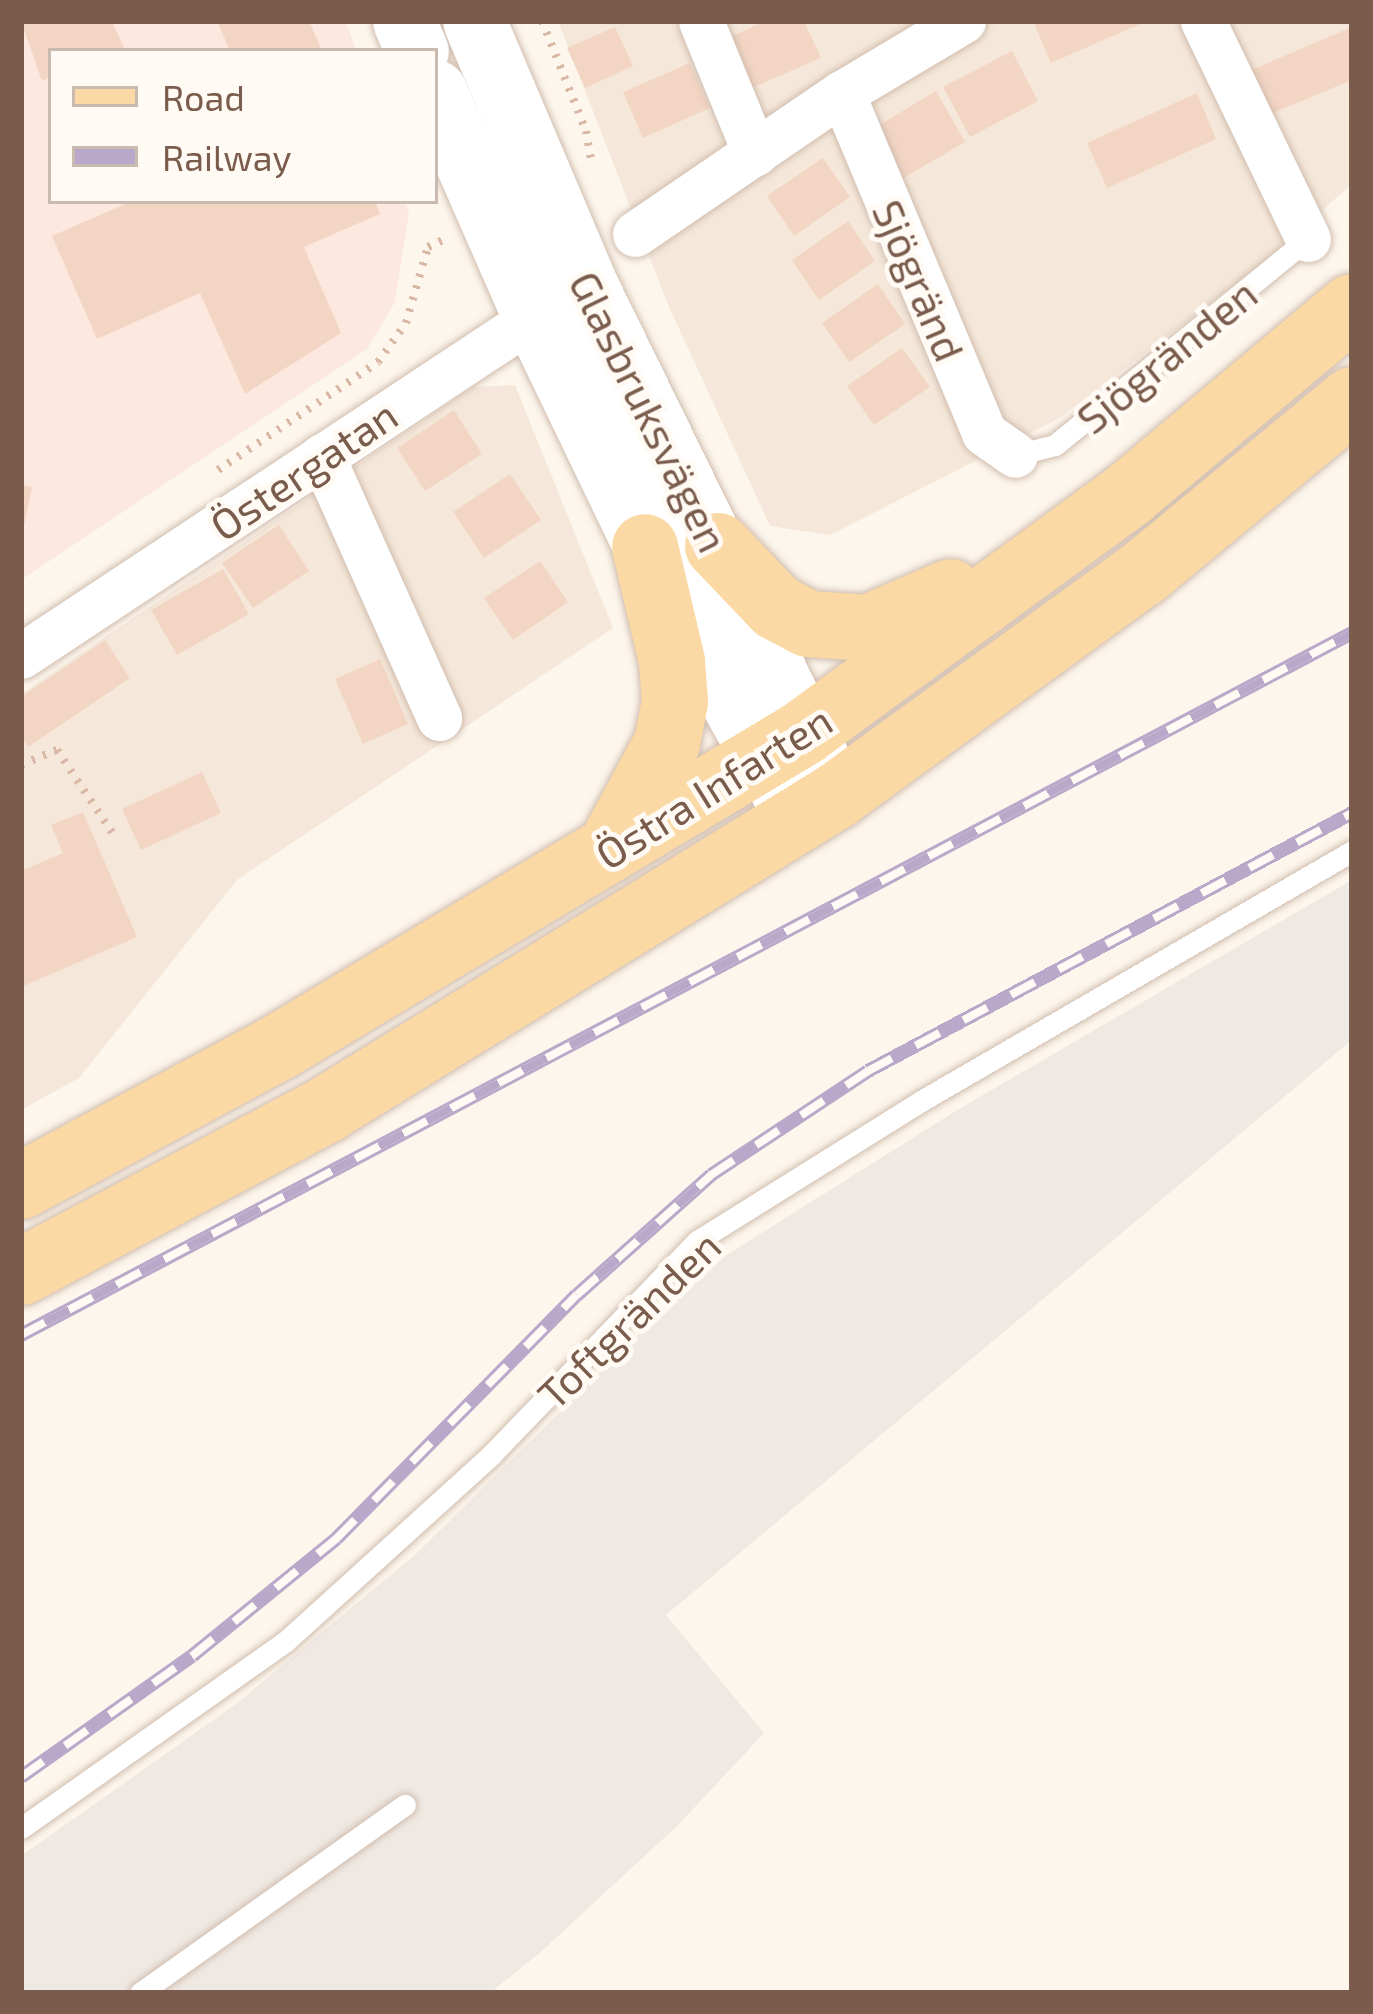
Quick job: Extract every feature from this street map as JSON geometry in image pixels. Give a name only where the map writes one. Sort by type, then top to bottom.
[{"type":"main road","name":"Glasbruksvägen","points":[[474,21],[571,185],[585,283],[718,547],[783,746]]},
{"type":"main road","name":"Glasbruksvägen","points":[[438,98],[534,316],[645,548],[783,746],[817,808]]},
{"type":"main road","name":"Östra Infarten","points":[[21,1186],[281,1046],[783,746],[1128,495],[1352,307]]},
{"type":"main road","name":"Östra Infarten","points":[[21,1272],[327,1109],[817,808],[1142,574],[1352,400]]},
{"type":"main road","points":[[718,547],[776,607],[808,624],[868,628],[943,597],[1128,495]]},
{"type":"main road","points":[[606,855],[661,758],[675,702],[672,661],[645,548]]},
{"type":"street","points":[[701,21],[755,153]]},
{"type":"street","points":[[635,234],[842,93],[963,21]]},
{"type":"street","points":[[1203,21],[1308,239]]},
{"type":"street","name":"Sjögränd","points":[[842,93],[984,433],[1015,454]]},
{"type":"street","name":"Östergatan","points":[[21,656],[585,283]]},
{"type":"street","points":[[322,456],[439,718]]},
{"type":"lane","name":"Sjögränden","points":[[1015,454],[1054,445],[1308,239]]},
{"type":"lane","name":"Toftgränden","points":[[21,1828],[286,1641],[491,1455],[698,1241],[921,1101],[1352,851]]},
{"type":"lane","points":[[140,1993],[405,1805]]},
{"type":"path","points":[[542,21],[586,131],[571,185]]},
{"type":"path","points":[[209,476],[378,362],[406,323],[428,247],[490,217]]},
{"type":"path","points":[[21,765],[57,750],[115,838]]},
{"type":"shaded area","points":[[21,21],[346,21],[355,48],[48,48],[48,204],[406,204],[409,212],[395,302],[367,349],[21,580]]},
{"type":"shaded area","points":[[558,21],[1352,21],[1352,184],[1255,269],[1058,419],[830,535],[770,526],[669,307]]},
{"type":"shaded area","points":[[515,385],[613,628],[237,880],[79,1078],[21,1110],[21,694],[473,387]]},
{"type":"shaded area","points":[[1352,880],[1352,1040],[666,1615],[764,1733],[678,1825],[542,1951],[490,1993],[21,1993],[21,1856],[236,1704],[417,1553],[706,1268],[959,1109]]},
{"type":"building","points":[[21,21],[112,21],[124,48],[48,48],[48,78],[42,81]]},
{"type":"building","points":[[217,21],[309,21],[321,48],[229,48]]},
{"type":"building","points":[[766,21],[804,21],[821,58],[745,91],[723,40]]},
{"type":"building","points":[[1033,21],[1147,21],[1051,63]]},
{"type":"building","points":[[615,27],[633,66],[585,88],[567,48]]},
{"type":"building","points":[[1352,27],[1352,80],[1261,118],[1242,74]]},
{"type":"building","points":[[1012,51],[1038,101],[970,137],[943,87]]},
{"type":"building","points":[[690,63],[710,108],[643,138],[623,92]]},
{"type":"building","points":[[936,91],[965,142],[895,183],[866,133]]},
{"type":"building","points":[[1197,93],[1216,139],[1107,188],[1087,143]]},
{"type":"building","points":[[823,158],[850,197],[794,236],[767,196]]},
{"type":"building","points":[[125,204],[376,204],[380,214],[304,247],[341,333],[245,394],[200,293],[97,339],[52,236]]},
{"type":"building","points":[[848,221],[875,261],[819,300],[792,260]]},
{"type":"building","points":[[878,284],[905,324],[849,362],[822,323]]},
{"type":"building","points":[[902,348],[930,387],[874,425],[847,386]]},
{"type":"building","points":[[454,410],[482,454],[425,491],[397,448]]},
{"type":"building","points":[[510,474],[541,520],[484,558],[453,512]]},
{"type":"building","points":[[21,485],[32,487],[23,531],[21,531]]},
{"type":"building","points":[[279,525],[309,571],[253,608],[222,563]]},
{"type":"building","points":[[540,561],[568,602],[513,640],[484,598]]},
{"type":"building","points":[[223,569],[249,614],[177,655],[151,610]]},
{"type":"building","points":[[105,640],[130,678],[28,747],[21,737],[21,697]]},
{"type":"building","points":[[380,659],[408,724],[363,744],[335,679]]},
{"type":"building","points":[[202,772],[221,813],[141,850],[122,809]]},
{"type":"building","points":[[83,812],[137,937],[21,987],[21,871],[63,853],[51,825]]},
{"type":"railway","points":[[21,1335],[1352,633]]},
{"type":"railway","points":[[21,1777],[192,1656],[336,1539],[577,1295],[711,1175],[868,1071],[1352,813]]}]
